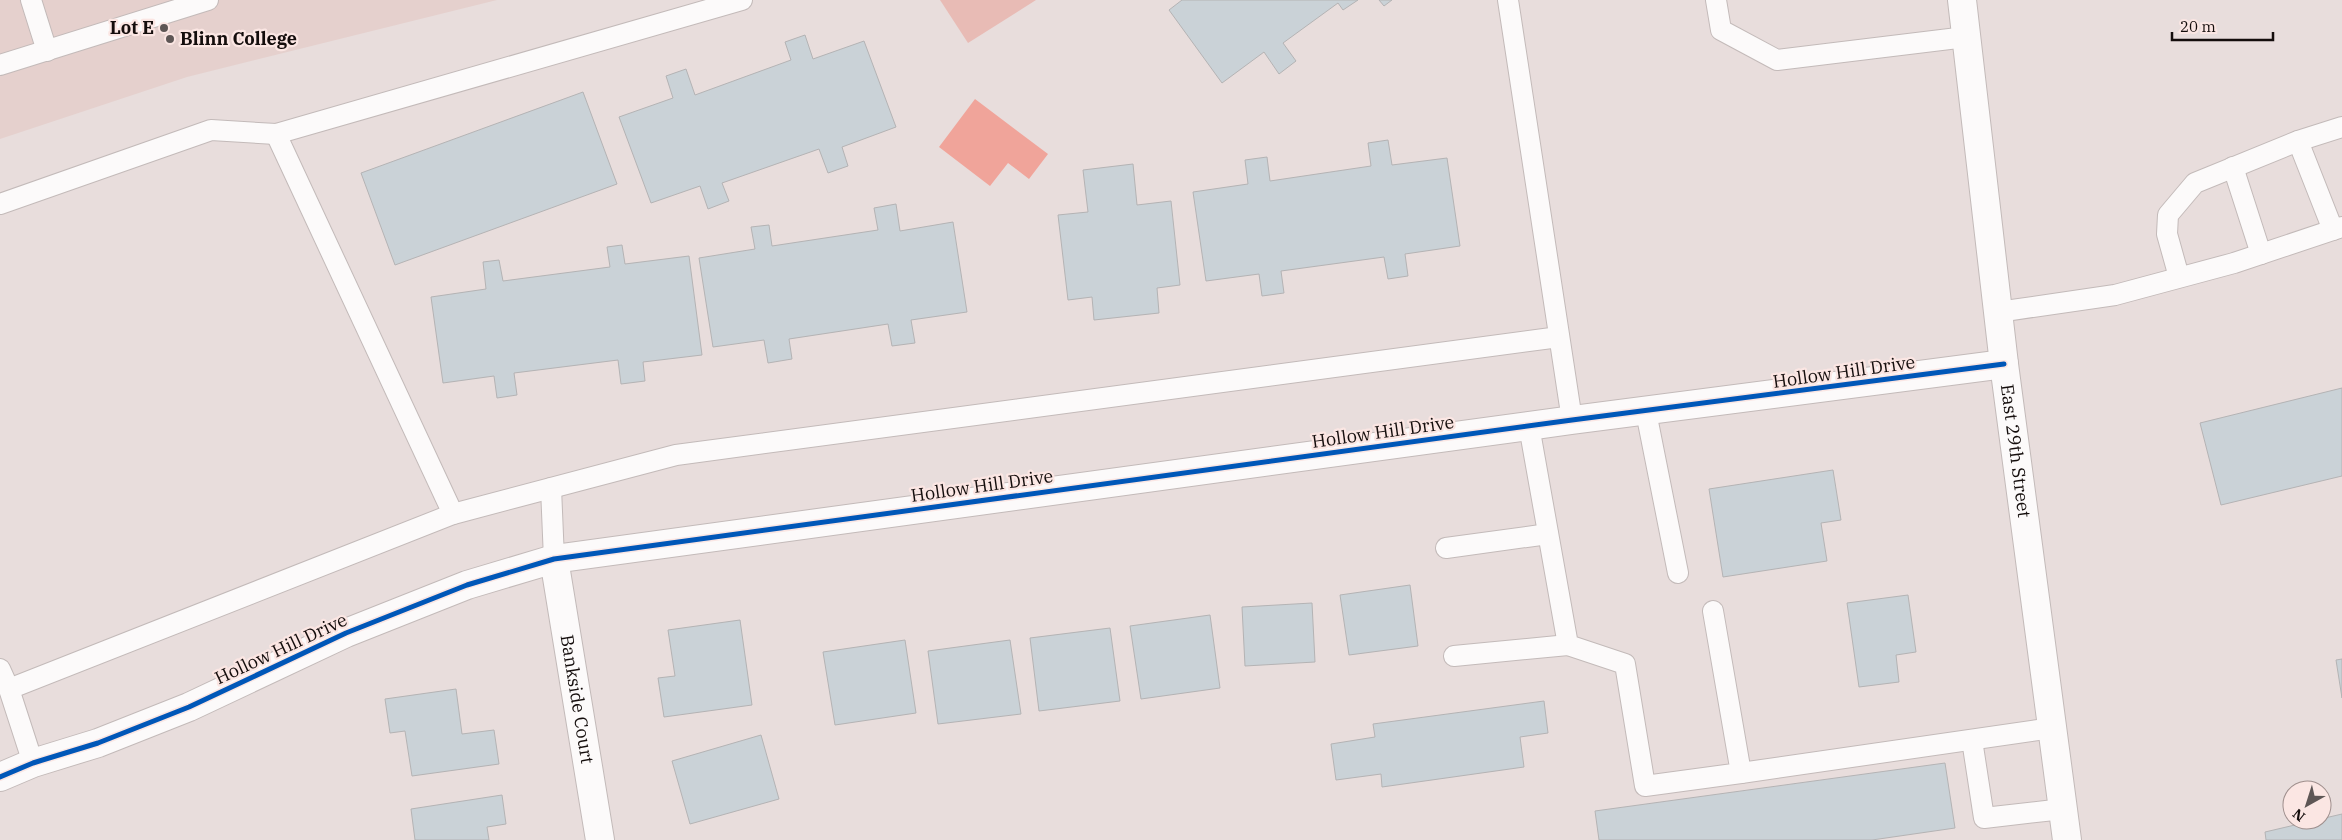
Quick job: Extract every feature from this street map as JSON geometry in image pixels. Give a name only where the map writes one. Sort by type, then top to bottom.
[{"type":"street","name":"East 29th Street","points":[[1962,0],[2004,364],[2067,840]]},
{"type":"street","name":"Hollow Hill Drive","points":[[0,777],[34,763],[98,743],[189,707],[346,633],[467,585],[554,559],[1572,420],[1646,412],[2004,364]]},
{"type":"street","name":"Bankside Court","points":[[554,559],[600,840]]},
{"type":"lane","points":[[31,0],[47,51]]},
{"type":"lane","points":[[0,65],[208,0]]},
{"type":"lane","points":[[0,204],[211,130],[276,134],[742,0]]},
{"type":"lane","points":[[1508,0],[1572,420]]},
{"type":"lane","points":[[1716,0],[1721,30],[1777,60],[1966,36]]},
{"type":"lane","points":[[2179,277],[2167,234],[2168,215],[2195,183],[2298,141],[2342,127]]},
{"type":"lane","points":[[276,134],[453,514]]},
{"type":"lane","points":[[1998,312],[2115,294],[2261,254],[2337,228],[2298,141]]},
{"type":"lane","points":[[2233,167],[2261,254]]},
{"type":"lane","points":[[9,689],[453,514],[676,455],[1560,337]]},
{"type":"lane","points":[[1646,412],[1678,573]]},
{"type":"lane","points":[[1529,426],[1568,645]]},
{"type":"lane","points":[[551,488],[554,559]]},
{"type":"lane","points":[[1446,548],[1548,534]]},
{"type":"lane","points":[[1713,611],[1742,773]]},
{"type":"lane","points":[[1454,656],[1568,645],[1625,664],[1645,786],[2052,728]]},
{"type":"lane","points":[[0,669],[9,689],[34,763]]},
{"type":"lane","points":[[1972,740],[1984,818],[2063,810]]},
{"type":"shaded area","name":"Blinn College","points":[[0,0],[497,0],[187,77],[0,139]]},
{"type":"shaded area","points":[[940,0],[1036,0],[968,43]]},
{"type":"shaded area","points":[[975,99],[1048,154],[1029,179],[1008,163],[990,186],[939,147]]},
{"type":"building","points":[[1182,0],[1358,0],[1343,10],[1338,3],[1283,43],[1296,61],[1279,74],[1264,52],[1222,83],[1169,10]]},
{"type":"building","points":[[1379,0],[1392,0],[1384,6]]},
{"type":"building","points":[[805,35],[813,59],[864,41],[896,127],[842,147],[848,166],[828,173],[819,149],[722,183],[729,201],[708,209],[700,186],[651,203],[619,117],[673,98],[666,76],[686,69],[695,95],[791,60],[785,42]]},
{"type":"building","points":[[583,92],[617,184],[395,265],[361,173]]},
{"type":"building","points":[[1388,140],[1392,165],[1447,158],[1460,246],[1405,254],[1408,276],[1388,279],[1384,257],[1281,271],[1284,293],[1262,296],[1259,274],[1206,281],[1193,192],[1248,184],[1245,160],[1267,157],[1270,181],[1371,166],[1368,143]]},
{"type":"building","points":[[1133,164],[1137,205],[1171,201],[1180,285],[1157,288],[1159,313],[1094,320],[1092,297],[1068,300],[1058,215],[1088,212],[1083,170]]},
{"type":"building","points":[[896,204],[900,231],[953,222],[967,312],[911,320],[915,343],[892,346],[888,324],[789,339],[792,359],[768,363],[764,340],[713,347],[699,258],[755,249],[751,227],[769,225],[772,246],[878,230],[874,208]]},
{"type":"building","points":[[622,245],[625,264],[689,256],[702,355],[643,362],[645,381],[621,384],[618,360],[514,373],[517,395],[497,398],[494,376],[443,383],[431,297],[486,289],[483,262],[499,260],[503,281],[610,267],[607,247]]},
{"type":"building","points":[[2342,388],[2342,476],[2221,505],[2200,423]]},
{"type":"building","points":[[1833,470],[1841,520],[1821,523],[1827,561],[1723,577],[1709,489]]},
{"type":"building","points":[[1410,585],[1418,646],[1349,655],[1340,595]]},
{"type":"building","points":[[1908,595],[1916,652],[1896,655],[1899,682],[1859,687],[1847,603]]},
{"type":"building","points":[[1312,603],[1315,662],[1245,666],[1242,607]]},
{"type":"building","points":[[1210,615],[1220,688],[1141,699],[1130,626]]},
{"type":"building","points":[[740,620],[752,705],[664,717],[658,678],[675,676],[668,630]]},
{"type":"building","points":[[1110,628],[1120,701],[1039,711],[1030,638]]},
{"type":"building","points":[[905,640],[916,713],[835,725],[823,652]]},
{"type":"building","points":[[1010,640],[1021,714],[938,724],[928,651]]},
{"type":"building","points":[[2342,659],[2342,698],[2336,660]]},
{"type":"building","points":[[456,689],[462,734],[494,730],[499,764],[412,776],[405,731],[390,733],[385,699]]},
{"type":"building","points":[[1544,701],[1548,733],[1520,737],[1524,767],[1382,787],[1381,774],[1336,780],[1331,744],[1375,737],[1373,724]]},
{"type":"building","points":[[761,735],[779,799],[690,824],[672,761]]},
{"type":"building","points":[[1945,763],[1955,828],[1872,840],[1599,840],[1595,811]]},
{"type":"building","points":[[502,795],[506,824],[487,827],[489,840],[415,840],[411,809]]},
{"type":"building","points":[[2342,814],[2342,840],[2266,840],[2265,832],[2282,828],[2282,830],[2332,830],[2332,816]]},
{"type":"cycle path","points":[[0,777],[33,763],[98,743],[189,707],[346,633],[467,585],[554,559],[1572,420],[2004,364]]},
{"type":"place","name":"Lot E","points":[[164,28]]},
{"type":"place","name":"Blinn College","points":[[170,39]]}]
